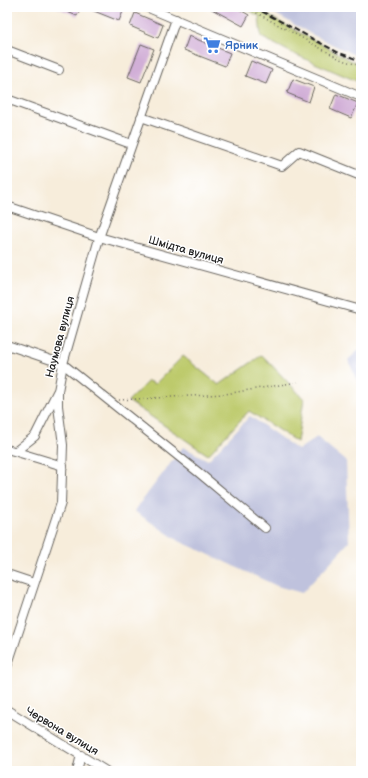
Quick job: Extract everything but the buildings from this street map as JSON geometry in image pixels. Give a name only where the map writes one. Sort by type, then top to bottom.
[{"type":"street","points":[[146,7],[361,97]]},
{"type":"street","name":"Наумова вулиця","points":[[7,667],[61,503],[63,445],[58,406],[58,391],[63,364],[99,237],[176,19]]},
{"type":"street","points":[[7,50],[59,70]]},
{"type":"street","points":[[7,99],[131,144]]},
{"type":"street","points":[[141,117],[282,166],[299,151],[361,176]]},
{"type":"street","name":"Шмідта вулиця","points":[[7,206],[99,237],[361,310]]},
{"type":"street","points":[[7,345],[63,364],[198,472],[265,528]]},
{"type":"street","points":[[16,452],[35,436],[58,391]]},
{"type":"street","points":[[7,448],[63,466]]},
{"type":"street","points":[[7,574],[34,583]]},
{"type":"street","name":"Червона вулиця","points":[[7,710],[106,771]]},
{"type":"street","points":[[77,771],[81,755]]},
{"type":"path","points":[[246,7],[342,60],[361,66]]},
{"type":"path","points":[[108,400],[225,394],[298,382]]},
{"type":"shaded area","points":[[263,7],[361,7],[361,58],[311,34]]},
{"type":"shaded area","points":[[361,348],[361,381],[358,382],[348,360]]},
{"type":"shaded area","points":[[250,416],[298,450],[317,437],[346,461],[349,542],[302,593],[277,586],[179,541],[134,511],[183,447],[208,460]]},
{"type":"green space","points":[[242,7],[252,7],[352,61],[361,64],[361,83],[294,54],[261,37],[259,16]]},
{"type":"green space","points":[[262,355],[304,399],[297,442],[249,411],[208,455],[128,401],[148,381],[155,384],[183,356],[219,385]]},
{"type":"railway","points":[[254,7],[337,52],[361,61]]},
{"type":"place","name":"Ярник","points":[[212,45]]}]
